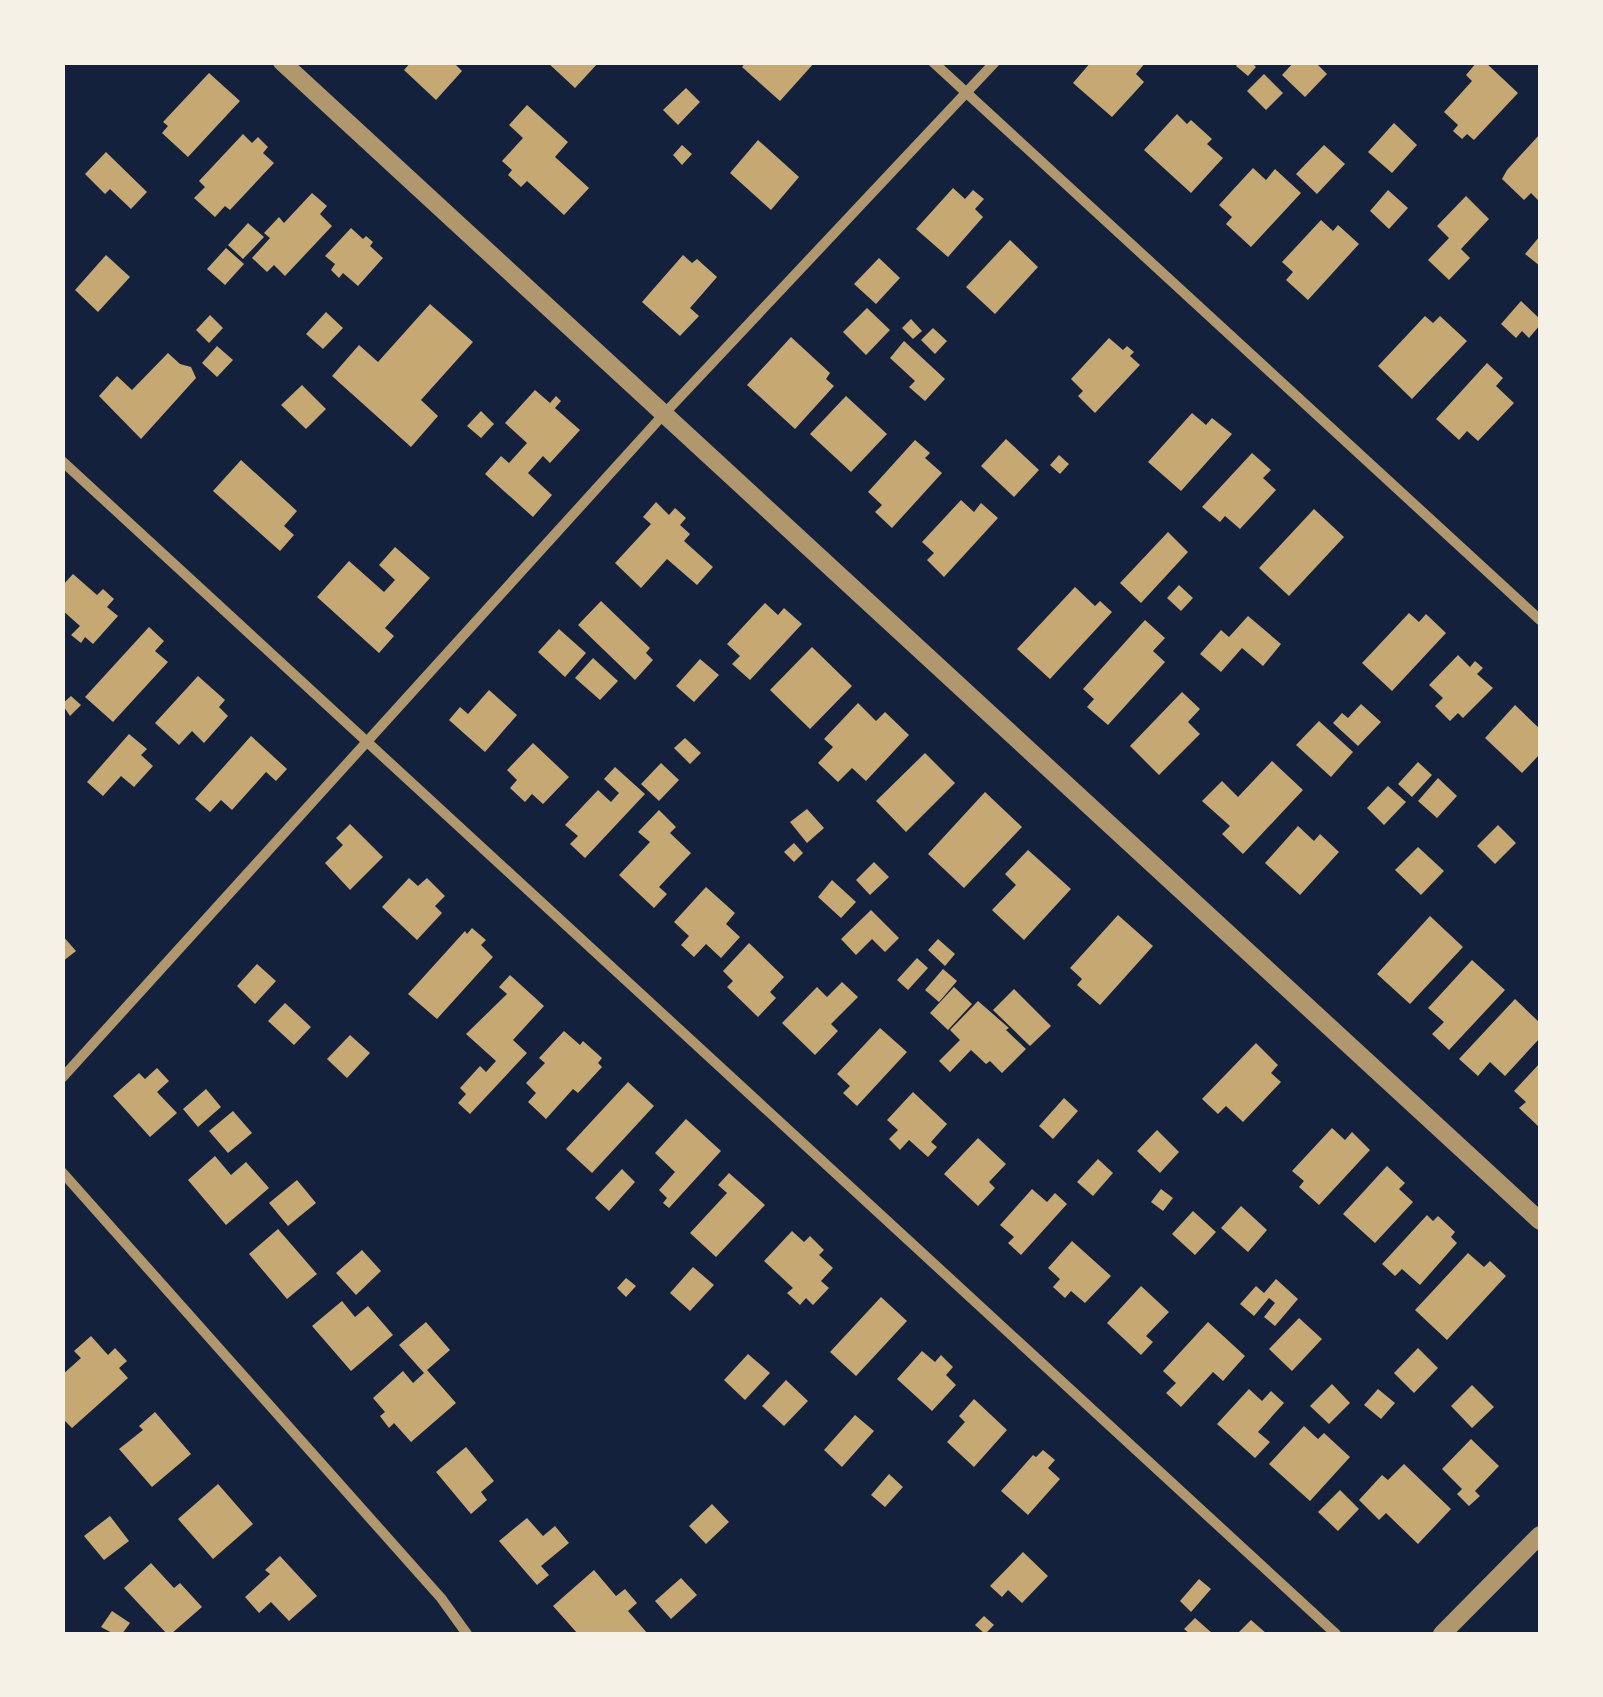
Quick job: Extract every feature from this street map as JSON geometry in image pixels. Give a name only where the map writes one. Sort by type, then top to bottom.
[{"type":"street","points":[[282,62],[1540,1221]]},
{"type":"street","points":[[934,62],[1540,620]]},
{"type":"street","points":[[62,1078],[664,414],[996,62]]},
{"type":"street","points":[[62,461],[1336,1634]]},
{"type":"street","points":[[62,1172],[441,1598],[467,1634]]},
{"type":"street","points":[[1442,1634],[1540,1535]]},
{"type":"building","points":[[411,62],[453,62],[462,71],[436,100],[404,70]]},
{"type":"building","points":[[547,62],[599,62],[575,88]]},
{"type":"building","points":[[746,62],[815,62],[780,101],[742,67]]},
{"type":"building","points":[[1091,62],[1146,62],[1136,74],[1144,82],[1112,117],[1073,83]]},
{"type":"building","points":[[1239,62],[1251,62],[1256,67],[1248,76],[1236,66]]},
{"type":"building","points":[[1294,62],[1315,62],[1327,74],[1305,97],[1282,75]]},
{"type":"building","points":[[1477,62],[1485,62],[1518,93],[1474,140],[1467,134],[1462,139],[1453,131],[1458,125],[1444,112],[1472,81],[1466,75]]},
{"type":"building","points":[[209,73],[240,101],[188,157],[162,133],[168,126],[163,122]]},
{"type":"building","points":[[1264,74],[1283,93],[1266,110],[1247,91]]},
{"type":"building","points":[[686,88],[700,102],[678,125],[663,110]]},
{"type":"building","points":[[527,105],[568,142],[555,157],[589,188],[564,215],[527,181],[521,187],[508,175],[512,170],[502,161],[523,138],[509,125]]},
{"type":"building","points":[[1177,114],[1187,124],[1191,120],[1212,139],[1207,144],[1223,158],[1191,193],[1144,150]]},
{"type":"building","points":[[1394,123],[1417,145],[1392,173],[1368,152]]},
{"type":"building","points":[[243,134],[252,143],[258,137],[268,147],[263,153],[274,163],[230,210],[225,206],[215,217],[194,198],[205,187],[199,181]]},
{"type":"building","points":[[1540,134],[1540,197],[1538,200],[1531,193],[1524,200],[1502,179]]},
{"type":"building","points":[[758,140],[799,177],[771,210],[730,173]]},
{"type":"building","points":[[682,145],[692,154],[682,165],[673,155]]},
{"type":"building","points":[[1324,145],[1345,164],[1317,194],[1296,174]]},
{"type":"building","points":[[106,152],[147,192],[131,209],[110,189],[105,194],[85,174]]},
{"type":"building","points":[[1253,168],[1266,180],[1275,169],[1301,193],[1251,247],[1226,224],[1232,217],[1219,205]]},
{"type":"building","points":[[953,188],[965,199],[973,190],[984,199],[975,209],[983,217],[948,257],[916,229]]},
{"type":"building","points":[[1388,190],[1408,208],[1389,229],[1370,211]]},
{"type":"building","points":[[312,193],[327,206],[320,214],[332,226],[285,276],[274,265],[267,272],[252,258],[270,238],[264,233],[279,217],[284,223]]},
{"type":"building","points":[[1466,196],[1489,219],[1461,249],[1470,258],[1449,280],[1428,260],[1449,238],[1437,226]]},
{"type":"building","points":[[1321,220],[1333,231],[1338,225],[1359,244],[1308,300],[1286,280],[1293,272],[1282,262]]},
{"type":"building","points":[[248,223],[264,237],[243,259],[228,245]]},
{"type":"building","points":[[351,228],[373,242],[370,246],[383,258],[358,286],[343,273],[339,278],[331,270],[335,264],[325,256]]},
{"type":"building","points":[[1540,236],[1540,266],[1525,254]]},
{"type":"building","points":[[1010,240],[1038,267],[995,314],[966,287]]},
{"type":"building","points":[[226,248],[244,264],[225,285],[207,269]]},
{"type":"building","points":[[106,255],[130,277],[98,312],[75,290]]},
{"type":"building","points":[[683,255],[692,263],[697,259],[717,277],[690,308],[699,316],[680,336],[642,302]]},
{"type":"building","points":[[879,258],[900,278],[876,304],[854,284]]},
{"type":"building","points":[[1521,301],[1540,319],[1540,325],[1529,338],[1522,331],[1516,338],[1501,324]]},
{"type":"building","points":[[430,304],[473,342],[421,400],[438,416],[411,447],[332,376],[359,345],[378,362]]},
{"type":"building","points":[[867,308],[890,330],[866,355],[843,332]]},
{"type":"building","points":[[326,312],[343,328],[323,349],[306,334]]},
{"type":"building","points":[[210,315],[223,328],[209,343],[196,330]]},
{"type":"building","points":[[1425,316],[1433,323],[1440,316],[1467,341],[1412,399],[1378,366]]},
{"type":"building","points":[[911,319],[922,331],[913,339],[902,328]]},
{"type":"building","points":[[933,328],[947,341],[935,354],[921,340]]},
{"type":"building","points":[[791,337],[830,373],[826,379],[834,386],[795,429],[747,385]]},
{"type":"building","points":[[1109,338],[1123,350],[1127,346],[1134,352],[1130,356],[1140,365],[1095,413],[1078,396],[1083,391],[1071,379]]},
{"type":"building","points":[[904,341],[945,379],[925,401],[909,387],[915,381],[890,358]]},
{"type":"building","points":[[217,346],[233,360],[217,377],[202,363]]},
{"type":"building","points":[[168,353],[180,364],[191,367],[196,378],[141,439],[99,396],[117,376],[132,390]]},
{"type":"building","points":[[1487,363],[1503,378],[1496,386],[1514,403],[1478,441],[1467,431],[1459,440],[1436,419]]},
{"type":"building","points":[[302,385],[326,409],[306,429],[281,405]]},
{"type":"building","points":[[535,390],[550,403],[556,396],[561,401],[555,408],[580,430],[550,463],[543,456],[528,473],[552,495],[533,517],[485,474],[501,456],[509,463],[527,443],[505,423]]},
{"type":"building","points":[[846,396],[887,434],[851,472],[810,434]]},
{"type":"building","points":[[481,411],[494,424],[481,438],[467,426]]},
{"type":"building","points":[[1192,413],[1206,425],[1212,418],[1232,434],[1181,491],[1148,462]]},
{"type":"building","points":[[1006,439],[1039,470],[1014,497],[981,466]]},
{"type":"building","points":[[915,440],[930,453],[925,458],[942,473],[892,528],[875,512],[882,505],[868,492]]},
{"type":"building","points":[[1252,453],[1271,470],[1263,478],[1276,490],[1240,529],[1225,516],[1220,522],[1202,507]]},
{"type":"building","points":[[1059,455],[1069,464],[1060,474],[1050,465]]},
{"type":"building","points":[[241,460],[297,511],[284,526],[294,535],[280,551],[213,491]]},
{"type":"building","points":[[961,500],[974,512],[981,503],[998,518],[944,577],[927,560],[934,553],[922,542]]},
{"type":"building","points":[[656,502],[669,515],[675,508],[686,518],[680,525],[690,534],[684,541],[713,567],[697,585],[667,559],[641,588],[615,563],[651,524],[643,517]]},
{"type":"building","points":[[1314,509],[1344,537],[1289,596],[1259,568]]},
{"type":"building","points":[[1168,532],[1188,552],[1141,603],[1120,583]]},
{"type":"building","points":[[395,547],[430,578],[385,628],[394,636],[379,653],[317,597],[349,561],[384,592],[395,580],[379,565]]},
{"type":"building","points":[[73,574],[97,595],[103,589],[114,599],[107,607],[118,616],[93,644],[85,637],[81,643],[71,635],[80,626],[62,610],[62,586]]},
{"type":"building","points":[[1179,585],[1193,598],[1181,611],[1167,598]]},
{"type":"building","points":[[1075,587],[1095,606],[1100,601],[1112,612],[1050,679],[1017,649]]},
{"type":"building","points":[[601,601],[650,648],[646,653],[653,660],[635,680],[578,625]]},
{"type":"building","points":[[765,603],[778,615],[784,608],[802,624],[750,680],[732,664],[740,656],[727,644]]},
{"type":"building","points":[[1409,613],[1419,622],[1426,614],[1446,633],[1392,691],[1362,663]]},
{"type":"building","points":[[1248,616],[1281,644],[1263,666],[1242,648],[1221,672],[1200,654],[1221,630],[1229,637]]},
{"type":"building","points":[[1145,620],[1165,638],[1153,651],[1165,662],[1108,725],[1087,707],[1094,699],[1083,689]]},
{"type":"building","points":[[149,627],[164,641],[155,651],[168,662],[113,722],[85,697]]},
{"type":"building","points":[[559,629],[586,653],[565,677],[538,652]]},
{"type":"building","points":[[812,647],[852,686],[810,729],[770,690]]},
{"type":"building","points":[[1458,655],[1470,667],[1475,661],[1483,668],[1477,674],[1493,688],[1463,718],[1458,713],[1450,721],[1435,706],[1443,698],[1429,685]]},
{"type":"building","points":[[593,658],[618,681],[600,700],[575,678]]},
{"type":"building","points":[[700,659],[719,675],[694,702],[676,686]]},
{"type":"building","points":[[198,676],[225,700],[219,707],[228,716],[204,743],[192,731],[179,745],[155,723]]},
{"type":"building","points":[[489,690],[517,715],[485,752],[449,720],[460,707],[468,714]]},
{"type":"building","points":[[1182,692],[1200,709],[1188,722],[1200,734],[1159,775],[1130,746]]},
{"type":"building","points":[[71,696],[81,705],[70,716],[62,704]]},
{"type":"building","points":[[858,703],[876,721],[885,712],[909,735],[866,781],[852,768],[838,782],[818,763],[833,747],[824,739]]},
{"type":"building","points":[[1361,704],[1381,722],[1358,746],[1333,723],[1342,713],[1348,718]]},
{"type":"building","points":[[1515,705],[1540,729],[1540,754],[1522,773],[1485,738]]},
{"type":"building","points":[[1319,721],[1353,752],[1331,777],[1296,745]]},
{"type":"building","points":[[129,734],[147,749],[141,755],[153,766],[134,787],[121,776],[103,796],[87,782]]},
{"type":"building","points":[[251,736],[287,769],[276,781],[266,772],[232,810],[221,800],[210,812],[195,799]]},
{"type":"building","points":[[685,738],[701,753],[690,764],[674,748]]},
{"type":"building","points":[[533,743],[569,777],[543,804],[532,794],[525,802],[510,788],[517,780],[507,770]]},
{"type":"building","points":[[925,753],[955,783],[906,832],[876,801]]},
{"type":"building","points":[[1272,761],[1303,790],[1243,854],[1222,834],[1230,826],[1202,801],[1222,781],[1238,797]]},
{"type":"building","points":[[1418,762],[1432,775],[1412,797],[1398,784]]},
{"type":"building","points":[[661,763],[679,780],[659,801],[641,784]]},
{"type":"building","points":[[615,767],[645,794],[585,858],[570,844],[578,836],[565,825],[598,790],[611,802],[619,793],[604,779]]},
{"type":"building","points":[[1438,778],[1457,796],[1437,818],[1418,801]]},
{"type":"building","points":[[1388,786],[1406,802],[1384,825],[1367,808]]},
{"type":"building","points":[[985,792],[1022,827],[964,888],[928,854]]},
{"type":"building","points":[[807,809],[824,828],[807,843],[790,822]]},
{"type":"building","points":[[659,810],[676,827],[670,833],[691,853],[659,887],[667,894],[654,908],[619,875],[650,842],[638,832]]},
{"type":"building","points":[[350,824],[383,857],[350,890],[325,863],[343,845],[336,838]]},
{"type":"building","points":[[1498,825],[1516,843],[1495,864],[1477,846]]},
{"type":"building","points":[[1298,826],[1314,841],[1320,834],[1339,852],[1300,895],[1265,863]]},
{"type":"building","points":[[794,843],[803,853],[794,862],[784,852]]},
{"type":"building","points":[[1418,847],[1444,871],[1421,895],[1395,870]]},
{"type":"building","points":[[1028,850],[1071,889],[1024,940],[992,910],[1016,885],[1005,874]]},
{"type":"building","points":[[874,862],[889,877],[870,895],[856,880]]},
{"type":"building","points":[[409,878],[418,886],[427,878],[445,896],[435,906],[442,913],[417,940],[382,907]]},
{"type":"building","points":[[832,880],[856,902],[841,918],[818,897]]},
{"type":"building","points":[[706,887],[735,913],[726,924],[740,937],[721,958],[706,944],[694,957],[681,945],[689,936],[674,922]]},
{"type":"building","points":[[871,910],[899,938],[885,952],[872,939],[856,955],[841,939]]},
{"type":"building","points":[[1118,915],[1153,946],[1100,1005],[1077,985],[1082,979],[1070,968]]},
{"type":"building","points":[[1430,916],[1463,947],[1410,1004],[1377,974]]},
{"type":"building","points":[[472,928],[486,940],[481,945],[493,957],[437,1019],[408,994]]},
{"type":"building","points":[[62,935],[76,951],[62,962]]},
{"type":"building","points":[[938,939],[955,954],[945,966],[928,950]]},
{"type":"building","points":[[749,943],[784,977],[770,992],[776,998],[758,1017],[727,987],[733,981],[723,971]]},
{"type":"building","points":[[917,958],[928,968],[908,990],[897,980]]},
{"type":"building","points":[[1472,960],[1505,990],[1449,1050],[1432,1034],[1444,1022],[1428,1008]]},
{"type":"building","points":[[257,964],[276,981],[255,1004],[237,986]]},
{"type":"building","points":[[943,969],[957,981],[939,1002],[925,990]]},
{"type":"building","points":[[510,975],[544,1006],[513,1040],[527,1053],[470,1114],[458,1103],[466,1094],[460,1088],[480,1066],[486,1072],[496,1061],[466,1034],[507,994],[499,987]]},
{"type":"building","points":[[842,982],[858,997],[831,1024],[838,1031],[815,1055],[782,1023],[817,987],[827,997]]},
{"type":"building","points":[[954,987],[972,1004],[948,1030],[930,1013]]},
{"type":"building","points":[[1014,989],[1051,1026],[1030,1046],[993,1010]]},
{"type":"building","points":[[1515,999],[1540,1023],[1540,1038],[1505,1076],[1490,1062],[1478,1076],[1459,1059]]},
{"type":"building","points":[[978,1001],[1026,1049],[1002,1073],[971,1050],[950,1072],[939,1061],[960,1040],[950,1030]]},
{"type":"building","points":[[285,1003],[311,1027],[294,1045],[268,1021]]},
{"type":"building","points":[[880,1028],[907,1052],[857,1106],[843,1093],[850,1086],[837,1074]]},
{"type":"building","points":[[564,1031],[602,1058],[598,1063],[602,1067],[578,1093],[573,1089],[546,1119],[528,1102],[536,1093],[526,1083],[545,1063],[539,1058]]},
{"type":"building","points":[[350,1035],[370,1053],[347,1078],[327,1059]]},
{"type":"building","points":[[1256,1043],[1278,1065],[1271,1073],[1281,1082],[1243,1122],[1226,1106],[1218,1114],[1202,1099]]},
{"type":"building","points":[[1540,1063],[1538,1126],[1519,1108],[1526,1102],[1514,1091]]},
{"type":"building","points":[[157,1068],[169,1081],[157,1092],[177,1113],[150,1137],[113,1096],[139,1073],[145,1079]]},
{"type":"building","points":[[628,1082],[654,1106],[592,1173],[566,1149]]},
{"type":"building","points":[[206,1089],[221,1107],[198,1127],[183,1109]]},
{"type":"building","points":[[913,1092],[947,1124],[931,1142],[937,1147],[928,1157],[909,1140],[900,1150],[889,1139],[898,1130],[887,1120]]},
{"type":"building","points":[[1064,1098],[1078,1111],[1053,1139],[1039,1126]]},
{"type":"building","points":[[233,1111],[252,1133],[228,1153],[209,1131]]},
{"type":"building","points":[[686,1119],[721,1151],[669,1208],[663,1203],[667,1198],[659,1190],[675,1172],[655,1153]]},
{"type":"building","points":[[1332,1128],[1345,1140],[1352,1132],[1370,1150],[1319,1205],[1299,1187],[1304,1181],[1292,1171]]},
{"type":"building","points":[[1157,1130],[1179,1152],[1160,1173],[1137,1151]]},
{"type":"building","points":[[978,1138],[1006,1164],[989,1182],[995,1188],[978,1206],[944,1174]]},
{"type":"building","points":[[215,1156],[231,1175],[246,1162],[269,1188],[226,1225],[188,1180]]},
{"type":"building","points":[[1098,1159],[1113,1173],[1093,1196],[1077,1182]]},
{"type":"building","points":[[1387,1166],[1405,1183],[1399,1189],[1413,1202],[1375,1243],[1343,1214]]},
{"type":"building","points":[[622,1169],[635,1182],[609,1211],[595,1198]]},
{"type":"building","points":[[729,1173],[765,1205],[716,1257],[690,1233],[727,1193],[718,1185]]},
{"type":"building","points":[[297,1180],[316,1203],[288,1226],[269,1203]]},
{"type":"building","points":[[1032,1189],[1047,1202],[1055,1193],[1067,1204],[1021,1255],[1008,1243],[1014,1237],[1000,1225]]},
{"type":"building","points":[[1161,1189],[1173,1198],[1163,1211],[1151,1202]]},
{"type":"building","points":[[1241,1206],[1267,1230],[1248,1252],[1221,1228]]},
{"type":"building","points":[[1193,1211],[1216,1232],[1195,1255],[1172,1234]]},
{"type":"building","points":[[1427,1215],[1433,1221],[1438,1216],[1455,1232],[1451,1237],[1457,1243],[1420,1285],[1402,1269],[1395,1276],[1382,1264]]},
{"type":"building","points":[[278,1229],[317,1274],[287,1299],[249,1254]]},
{"type":"building","points":[[792,1231],[804,1242],[810,1236],[824,1250],[819,1255],[833,1268],[821,1281],[829,1288],[813,1305],[806,1298],[800,1305],[787,1293],[793,1288],[764,1261]]},
{"type":"building","points":[[1072,1241],[1111,1276],[1085,1303],[1071,1291],[1065,1298],[1053,1287],[1060,1279],[1048,1268]]},
{"type":"building","points":[[362,1250],[381,1271],[356,1295],[336,1273]]},
{"type":"building","points":[[1468,1253],[1484,1267],[1490,1261],[1506,1276],[1447,1340],[1415,1310]]},
{"type":"building","points":[[693,1267],[714,1285],[690,1311],[670,1293]]},
{"type":"building","points":[[626,1278],[636,1286],[626,1297],[617,1288]]},
{"type":"building","points":[[1276,1279],[1298,1299],[1275,1326],[1264,1317],[1275,1303],[1269,1298],[1254,1316],[1240,1304],[1256,1286],[1264,1293]]},
{"type":"building","points":[[1141,1286],[1169,1312],[1146,1336],[1153,1342],[1141,1355],[1107,1323]]},
{"type":"building","points":[[881,1297],[907,1321],[856,1376],[830,1352]]},
{"type":"building","points":[[342,1301],[355,1317],[368,1306],[393,1335],[351,1371],[312,1326]]},
{"type":"building","points":[[1299,1318],[1322,1339],[1292,1371],[1269,1349]]},
{"type":"building","points":[[426,1322],[450,1350],[427,1370],[456,1403],[411,1442],[394,1423],[389,1428],[380,1416],[385,1412],[373,1398],[403,1371],[413,1383],[424,1373],[399,1345]]},
{"type":"building","points":[[1208,1322],[1245,1356],[1223,1381],[1213,1372],[1181,1407],[1166,1393],[1176,1383],[1163,1371]]},
{"type":"building","points":[[91,1336],[108,1355],[115,1348],[127,1361],[119,1368],[128,1378],[72,1428],[62,1418],[62,1375],[81,1358],[74,1351]]},
{"type":"building","points":[[1418,1348],[1438,1368],[1414,1393],[1394,1373]]},
{"type":"building","points":[[922,1351],[935,1362],[941,1355],[953,1367],[946,1375],[956,1385],[932,1411],[897,1379]]},
{"type":"building","points":[[748,1354],[770,1373],[745,1400],[724,1380]]},
{"type":"building","points":[[786,1380],[808,1401],[784,1426],[762,1406]]},
{"type":"building","points":[[1332,1384],[1350,1403],[1329,1424],[1310,1406]]},
{"type":"building","points":[[1472,1385],[1494,1407],[1472,1428],[1451,1406]]},
{"type":"building","points":[[1249,1389],[1262,1401],[1271,1391],[1284,1403],[1258,1432],[1270,1442],[1255,1458],[1217,1424]]},
{"type":"building","points":[[1378,1389],[1395,1403],[1381,1419],[1364,1405]]},
{"type":"building","points":[[974,1399],[1007,1430],[974,1467],[947,1442],[965,1422],[959,1416]]},
{"type":"building","points":[[155,1412],[191,1454],[152,1487],[119,1449],[143,1430],[139,1426]]},
{"type":"building","points":[[855,1415],[874,1431],[842,1467],[824,1450]]},
{"type":"building","points":[[1304,1426],[1318,1439],[1324,1433],[1350,1457],[1310,1501],[1269,1464]]},
{"type":"building","points":[[1471,1439],[1499,1466],[1475,1491],[1480,1496],[1469,1506],[1457,1494],[1462,1489],[1442,1469]]},
{"type":"building","points":[[466,1447],[494,1481],[481,1492],[487,1500],[471,1514],[436,1472]]},
{"type":"building","points":[[1043,1450],[1055,1460],[1048,1468],[1060,1479],[1028,1515],[1001,1491],[1033,1455],[1036,1457]]},
{"type":"building","points":[[1404,1464],[1451,1509],[1418,1544],[1386,1513],[1379,1520],[1359,1500],[1382,1475],[1388,1480]]},
{"type":"building","points":[[889,1474],[903,1487],[885,1507],[871,1495]]},
{"type":"building","points":[[218,1484],[253,1524],[213,1559],[178,1519]]},
{"type":"building","points":[[1340,1490],[1359,1509],[1338,1531],[1318,1512]]},
{"type":"building","points":[[712,1504],[729,1522],[706,1544],[689,1526]]},
{"type":"building","points":[[110,1516],[129,1541],[104,1560],[84,1536]]},
{"type":"building","points":[[527,1518],[543,1536],[555,1526],[569,1543],[541,1566],[549,1575],[537,1585],[499,1541]]},
{"type":"building","points":[[1023,1552],[1048,1576],[1022,1603],[1008,1590],[1002,1597],[990,1586]]},
{"type":"building","points":[[280,1556],[317,1596],[289,1621],[271,1602],[259,1613],[245,1597],[270,1574],[265,1570]]},
{"type":"building","points":[[151,1563],[174,1588],[180,1583],[202,1607],[171,1634],[124,1588]]},
{"type":"building","points":[[594,1570],[616,1596],[625,1589],[637,1603],[628,1611],[648,1634],[578,1634],[553,1606]]},
{"type":"building","points":[[681,1578],[697,1595],[671,1619],[655,1601]]},
{"type":"building","points":[[1199,1579],[1211,1589],[1191,1612],[1180,1601]]},
{"type":"building","points":[[112,1611],[130,1623],[122,1634],[101,1627]]},
{"type":"building","points":[[984,1616],[994,1625],[985,1634],[975,1625]]},
{"type":"building","points":[[1195,1618],[1213,1634],[1190,1634],[1184,1629]]},
{"type":"building","points":[[1251,1620],[1267,1634],[1237,1634]]}]
